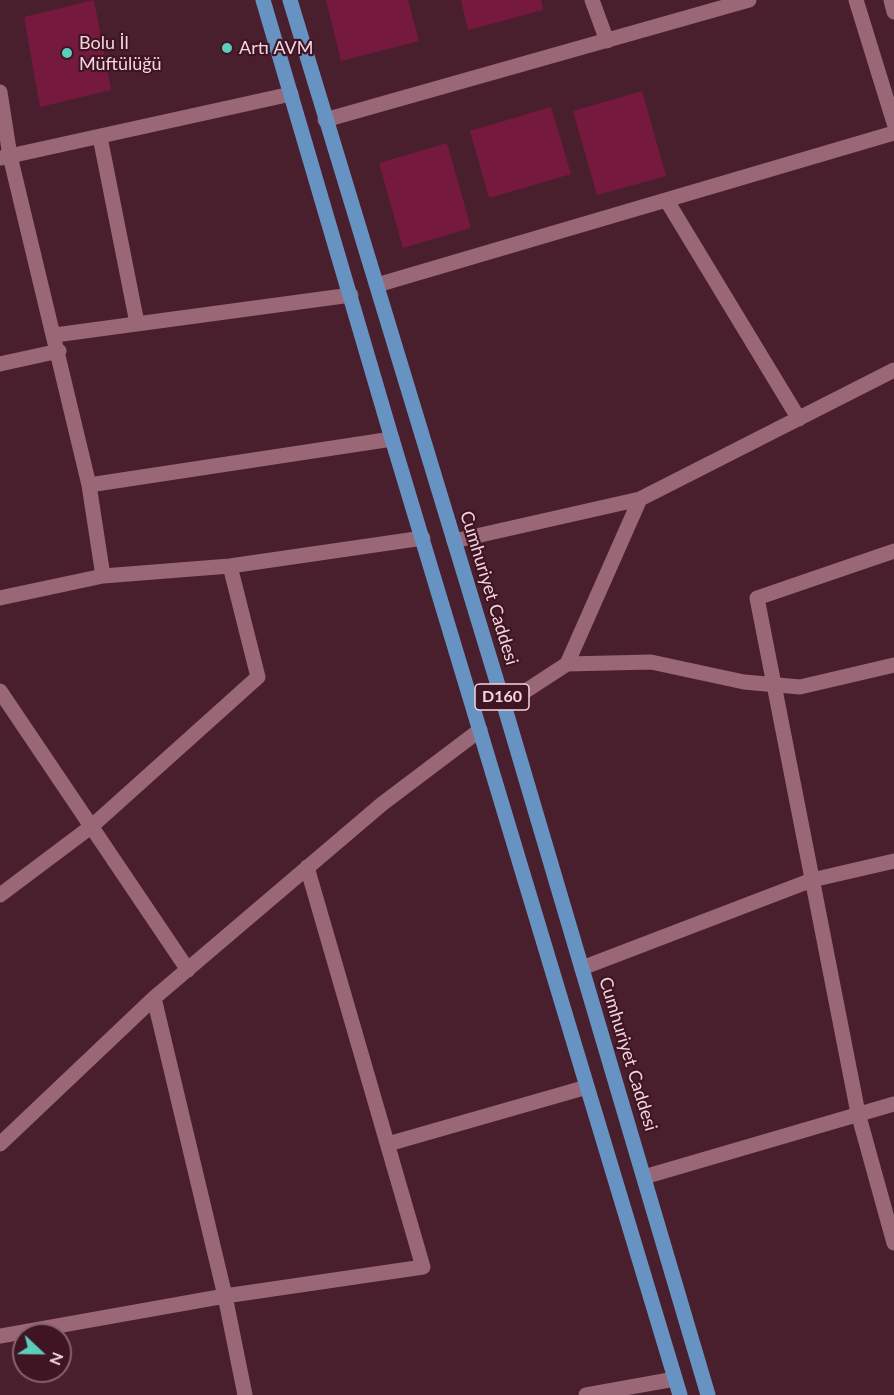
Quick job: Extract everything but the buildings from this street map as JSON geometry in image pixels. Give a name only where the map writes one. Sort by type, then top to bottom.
[{"type":"main road","name":"D160","points":[[263,0],[392,439],[680,1395]]},
{"type":"main road","name":"Cumhuriyet Caddesi","points":[[290,0],[504,705],[708,1395]]},
{"type":"street","points":[[592,0],[607,41]]},
{"type":"street","points":[[325,120],[748,0]]},
{"type":"street","points":[[856,0],[894,123]]},
{"type":"street","points":[[891,0],[894,12]]},
{"type":"street","points":[[0,92],[5,158],[59,351],[89,485],[103,576]]},
{"type":"street","points":[[5,158],[291,94]]},
{"type":"street","points":[[377,285],[894,133]]},
{"type":"street","points":[[100,137],[137,324]]},
{"type":"street","points":[[667,201],[799,419]]},
{"type":"street","points":[[55,334],[351,295]]},
{"type":"street","points":[[0,364],[59,351]]},
{"type":"street","points":[[454,541],[640,498],[894,370]]},
{"type":"street","points":[[89,485],[392,439]]},
{"type":"street","points":[[504,705],[567,663],[640,498]]},
{"type":"street","points":[[0,598],[103,576],[230,566],[423,538]]},
{"type":"street","points":[[894,551],[757,598],[858,1113],[894,1243]]},
{"type":"street","points":[[0,895],[92,826],[258,677],[230,566]]},
{"type":"street","points":[[567,663],[651,662],[744,682],[800,687],[894,665]]},
{"type":"street","points":[[0,691],[188,970]]},
{"type":"street","points":[[0,1144],[154,998],[382,804],[480,730]]},
{"type":"street","points":[[582,968],[812,880],[894,861]]},
{"type":"street","points":[[0,1336],[225,1296],[423,1267],[307,867]]},
{"type":"street","points":[[154,998],[225,1296],[245,1395]]},
{"type":"street","points":[[388,1144],[587,1087]]},
{"type":"street","points":[[644,1177],[894,1104]]},
{"type":"street","points":[[586,1395],[675,1379]]},
{"type":"place","name":"Artı AVM","points":[[227,48]]},
{"type":"place","name":"Bolu İl Müftülüğü","points":[[67,53]]}]
